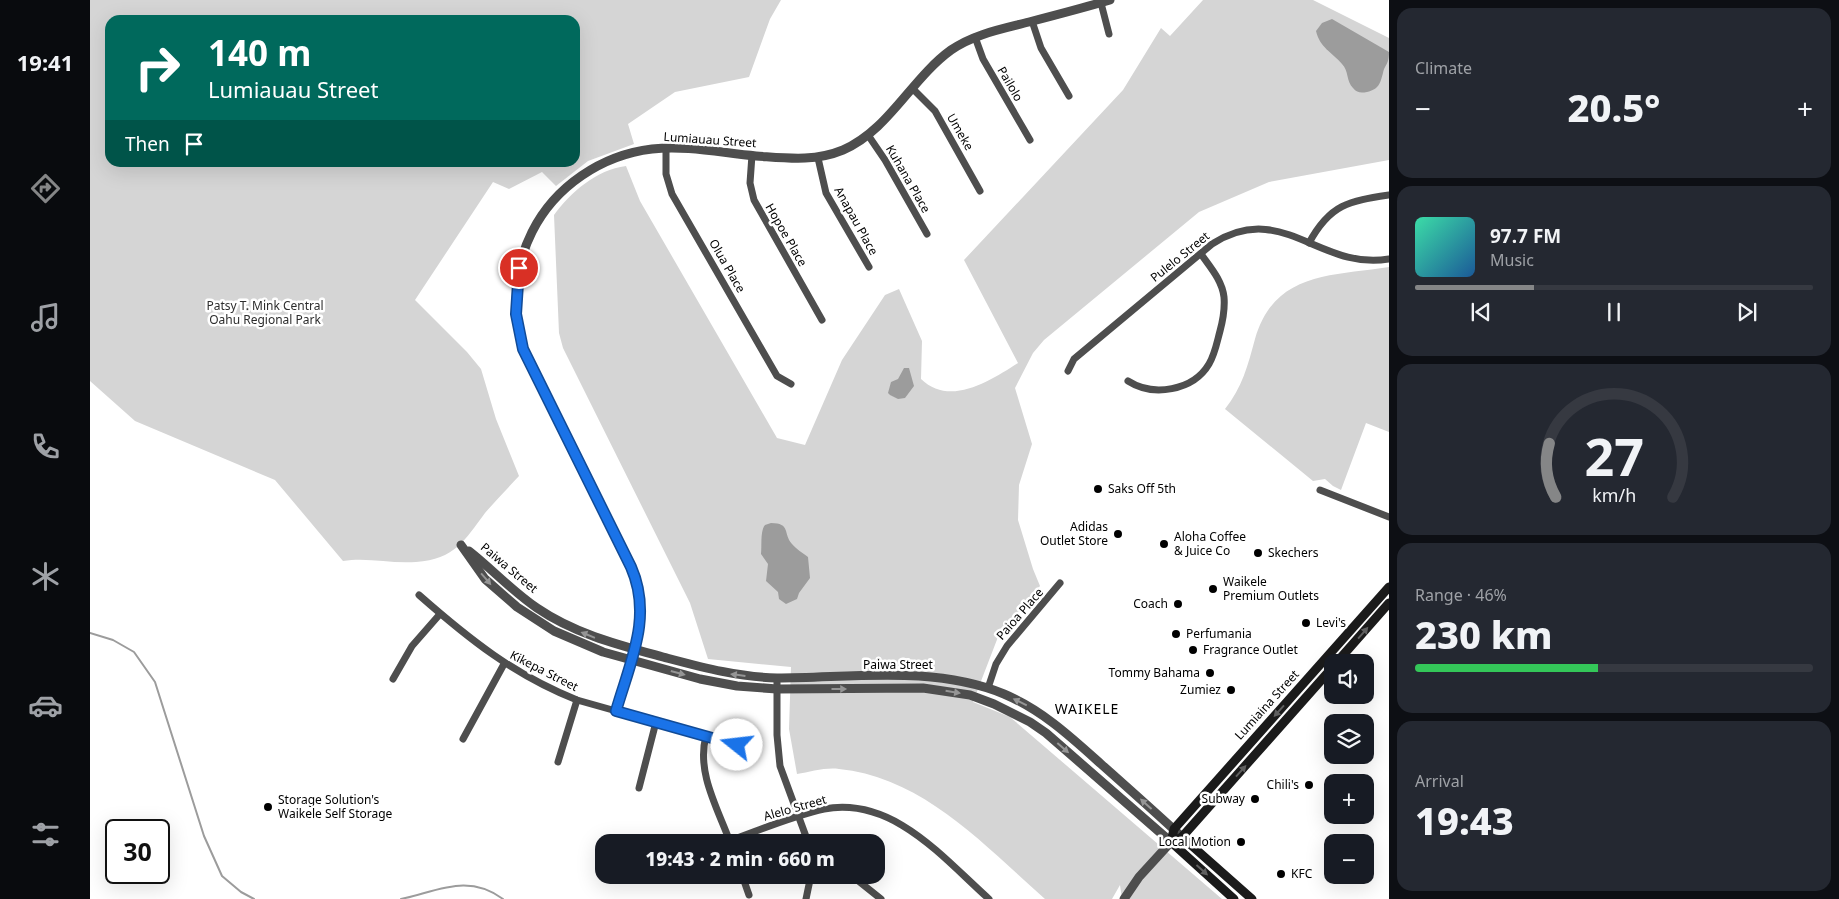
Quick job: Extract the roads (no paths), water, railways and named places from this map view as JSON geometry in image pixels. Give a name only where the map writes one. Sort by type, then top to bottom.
[{"type":"main road","name":"Lumiaina Street","points":[[1170,842],[1174,829],[1389,587]]},
{"type":"main road","points":[[1344,654],[1389,603]]},
{"type":"main road","name":"Lumiaina Street","points":[[1170,842],[1182,837],[1324,677]]},
{"type":"main road","name":"Paiwa Street","points":[[1182,837],[1252,899]]},
{"type":"main road","name":"Paiwa Street","points":[[1170,842],[1234,899]]},
{"type":"street","name":"Lumiauau Street","points":[[616,711],[634,649],[641,613],[640,593],[635,576],[530,363],[519,333],[516,300],[519,268],[528,240],[543,214],[564,189],[582,175],[608,161],[636,152],[666,148],[793,159],[818,158],[842,151],[868,135],[950,51],[975,37],[1106,1]]},
{"type":"street","points":[[1106,1],[1109,34]]},
{"type":"street","points":[[1032,21],[1041,48],[1068,96]]},
{"type":"street","name":"Pailolo","points":[[975,37],[983,59],[1030,140]]},
{"type":"street","name":"Umeke","points":[[913,89],[935,111],[980,191]]},
{"type":"street","name":"Kuhana Place","points":[[868,135],[892,172],[927,234]]},
{"type":"street","name":"Olua Place","points":[[666,148],[666,174],[672,194],[777,376],[791,384]]},
{"type":"street","name":"Hopoe Place","points":[[752,155],[750,183],[757,208],[822,320]]},
{"type":"street","name":"Anapau Place","points":[[818,158],[826,193],[868,267]]},
{"type":"street","points":[[1309,243],[1327,217],[1343,204],[1389,195]]},
{"type":"street","name":"Pulelo Street","points":[[1068,371],[1074,359],[1201,254],[1224,237],[1244,230],[1271,230],[1291,234],[1345,258],[1370,261],[1389,259]]},
{"type":"street","points":[[1128,381],[1137,387],[1153,389],[1174,388],[1191,382],[1208,365],[1224,317],[1224,298],[1219,281],[1201,254]]},
{"type":"street","points":[[1320,490],[1389,517]]},
{"type":"street","name":"Paiwa Street","points":[[1170,842],[1046,733],[1030,722],[994,704],[970,695],[923,688],[777,689],[720,683],[631,660],[584,645],[533,619],[485,579],[461,545],[493,570],[519,595],[551,616],[598,639],[634,649],[732,675],[777,678],[913,676],[953,679],[988,688],[1024,703],[1052,722],[1182,837]]},
{"type":"street","name":"Paioa Place","points":[[988,688],[996,664],[1006,646],[1060,583]]},
{"type":"street","name":"Kikepa Street","points":[[419,595],[440,614],[504,664],[534,682],[577,700],[737,745]]},
{"type":"street","points":[[393,679],[412,646],[440,614]]},
{"type":"street","points":[[464,739],[504,664]]},
{"type":"street","points":[[777,678],[778,753],[780,766],[805,834]]},
{"type":"street","points":[[970,695],[988,688],[994,704]]},
{"type":"street","points":[[558,762],[577,700]]},
{"type":"street","points":[[639,788],[656,722]]},
{"type":"street","points":[[706,736],[702,755],[705,775],[727,834]]},
{"type":"street","name":"Alelo Street","points":[[752,834],[825,809],[864,810],[890,818],[916,834],[989,899]]},
{"type":"street","name":"Lumiaina Street","points":[[1124,899],[1139,877],[1170,842]]},
{"type":"street","points":[[745,884],[749,895]]},
{"type":"street","points":[[806,899],[809,884]]},
{"type":"street","points":[[863,884],[881,899]]},
{"type":"waterway","points":[[90,633],[113,640],[134,652],[155,682],[204,836],[222,876],[241,892],[254,899]]},
{"type":"waterway","points":[[401,899],[453,886],[465,885],[490,891],[503,899]]},
{"type":"place","name":"Saks Off 5th","points":[[1098,489]]},
{"type":"place","name":"Adidas Outlet Store","points":[[1118,534]]},
{"type":"place","name":"Aloha Coffee & Juice Co","points":[[1164,544]]},
{"type":"place","name":"Skechers","points":[[1258,553]]},
{"type":"place","name":"Waikele Premium Outlets","points":[[1213,589]]},
{"type":"place","name":"Coach","points":[[1178,604]]},
{"type":"place","name":"Levi's","points":[[1306,623]]},
{"type":"place","name":"Perfumania","points":[[1176,634]]},
{"type":"place","name":"Fragrance Outlet","points":[[1193,650]]},
{"type":"place","name":"Tommy Bahama","points":[[1210,673]]},
{"type":"place","name":"Zumiez","points":[[1231,690]]},
{"type":"place","name":"Chili's","points":[[1309,785]]},
{"type":"place","name":"Subway","points":[[1255,799]]},
{"type":"place","name":"Storage Solution's Waikele Self Storage","points":[[268,807]]},
{"type":"place","name":"Local Motion","points":[[1241,842]]},
{"type":"place","name":"KFC","points":[[1281,874]]},
{"type":"district","name":"WAIKELE","points":[[1087,709]]},
{"type":"park label","name":"Patsy T. Mink Central Oahu Regional Park","points":[[265,313]]}]
